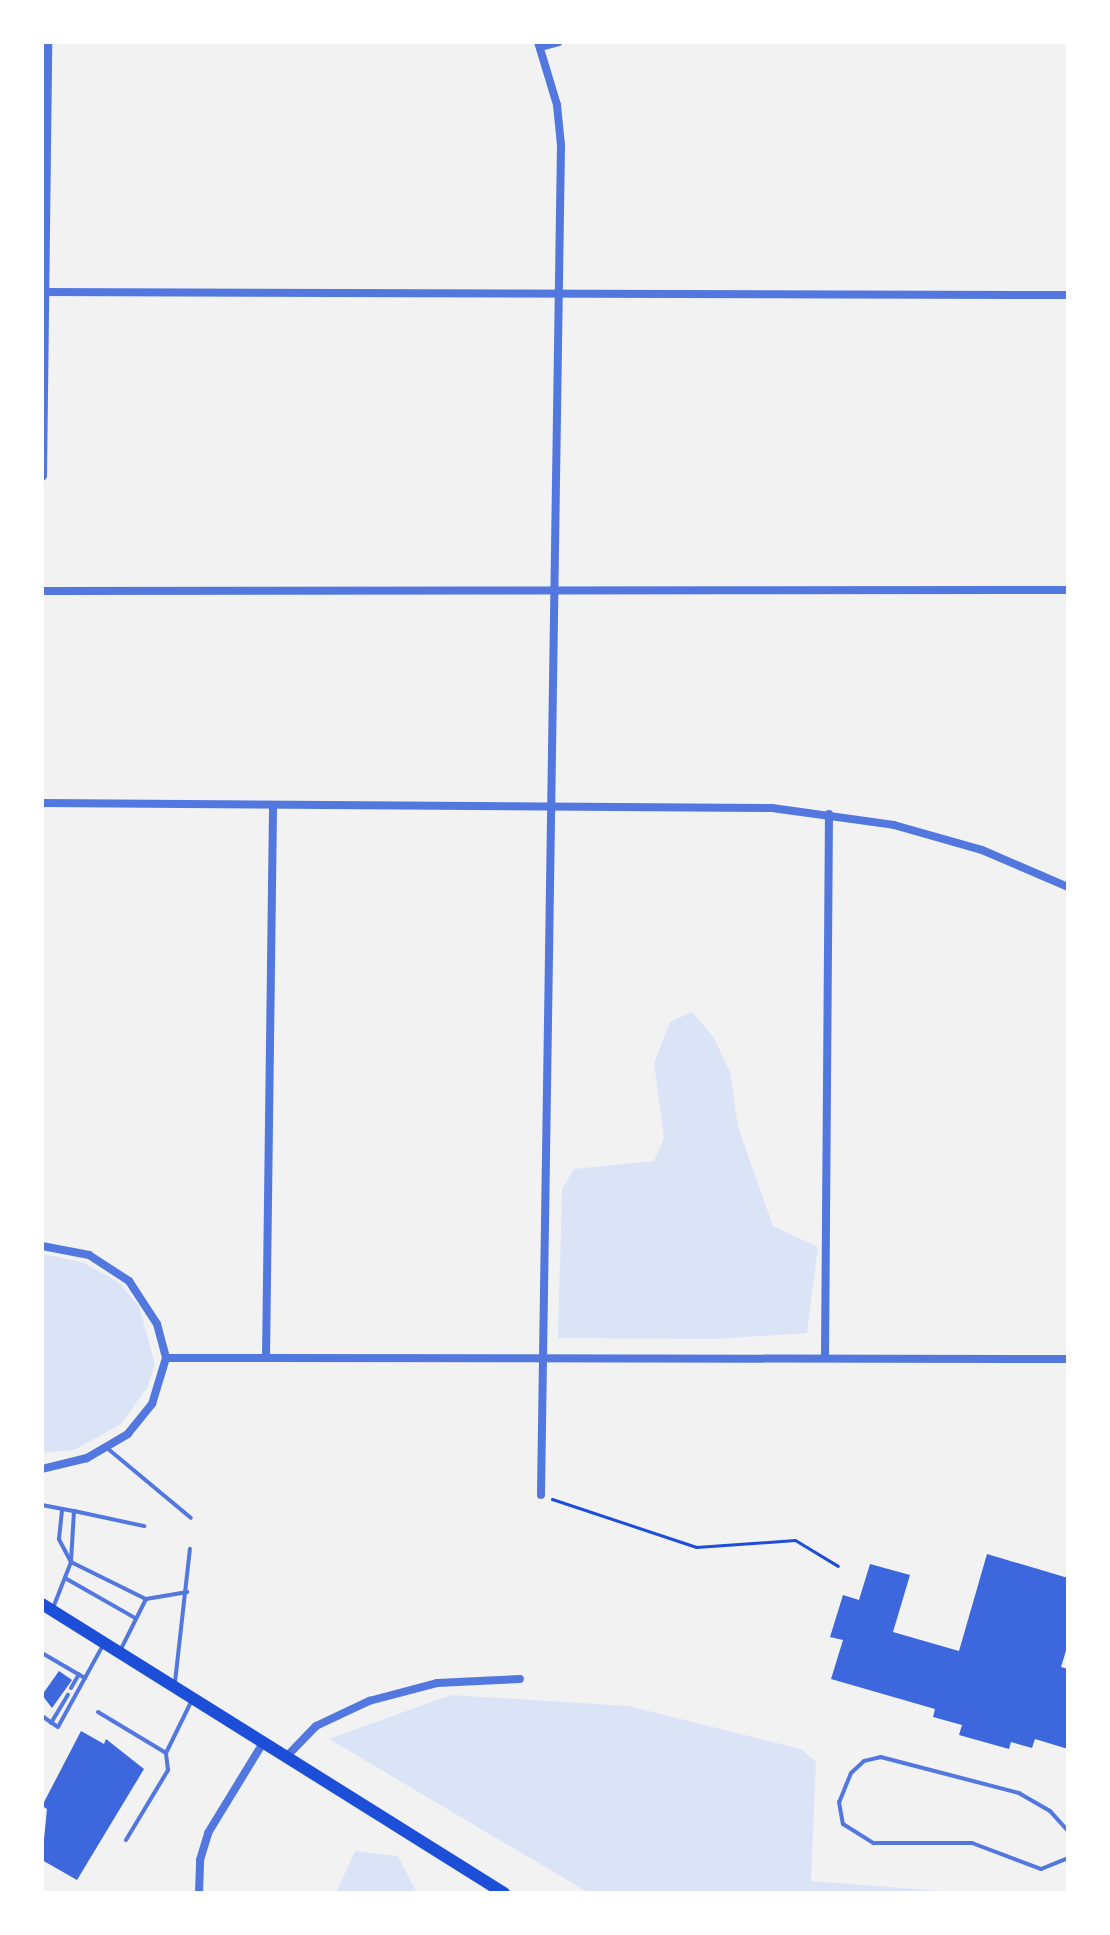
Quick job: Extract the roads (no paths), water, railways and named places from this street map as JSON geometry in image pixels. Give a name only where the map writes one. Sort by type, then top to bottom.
[{"type":"main road","points":[[47,1608],[504,1893]]},
{"type":"street","points":[[42,476],[47,42]]},
{"type":"street","points":[[541,1495],[558,591],[560,293],[559,118],[539,44],[558,42]]},
{"type":"street","points":[[43,292],[1068,295]]},
{"type":"street","points":[[42,591],[1068,590]]},
{"type":"street","points":[[42,803],[745,807],[829,814],[982,850],[1068,887]]},
{"type":"street","points":[[266,1358],[273,806]]},
{"type":"street","points":[[825,1357],[829,814]]},
{"type":"street","points":[[42,1246],[89,1255],[129,1281],[150,1308],[166,1358],[152,1404],[128,1434],[107,1448],[42,1469]]},
{"type":"street","points":[[166,1358],[1068,1359]]},
{"type":"street","points":[[286,1757],[316,1726],[369,1701],[437,1683],[520,1679]]},
{"type":"street","points":[[199,1893],[208,1833],[263,1743]]},
{"type":"lane","points":[[107,1448],[191,1518]]},
{"type":"lane","points":[[42,1505],[144,1526]]},
{"type":"lane","points":[[62,1509],[59,1539],[71,1562],[146,1599],[187,1592]]},
{"type":"lane","points":[[47,1608],[71,1562],[74,1511]]},
{"type":"lane","points":[[175,1685],[190,1549]]},
{"type":"lane","points":[[65,1578],[135,1618]]},
{"type":"lane","points":[[120,1651],[146,1599]]},
{"type":"lane","points":[[42,1716],[58,1727],[105,1642]]},
{"type":"lane","points":[[42,1653],[86,1678]]},
{"type":"lane","points":[[71,1688],[79,1674]]},
{"type":"lane","points":[[51,1723],[68,1695]]},
{"type":"lane","points":[[126,1840],[168,1770],[166,1753],[194,1697]]},
{"type":"lane","points":[[98,1712],[166,1753]]},
{"type":"lane","points":[[1068,1831],[1050,1811],[1019,1793],[881,1757],[864,1761],[842,1786],[843,1824],[855,1836],[873,1843],[972,1843],[1041,1869],[1068,1858]]}]
